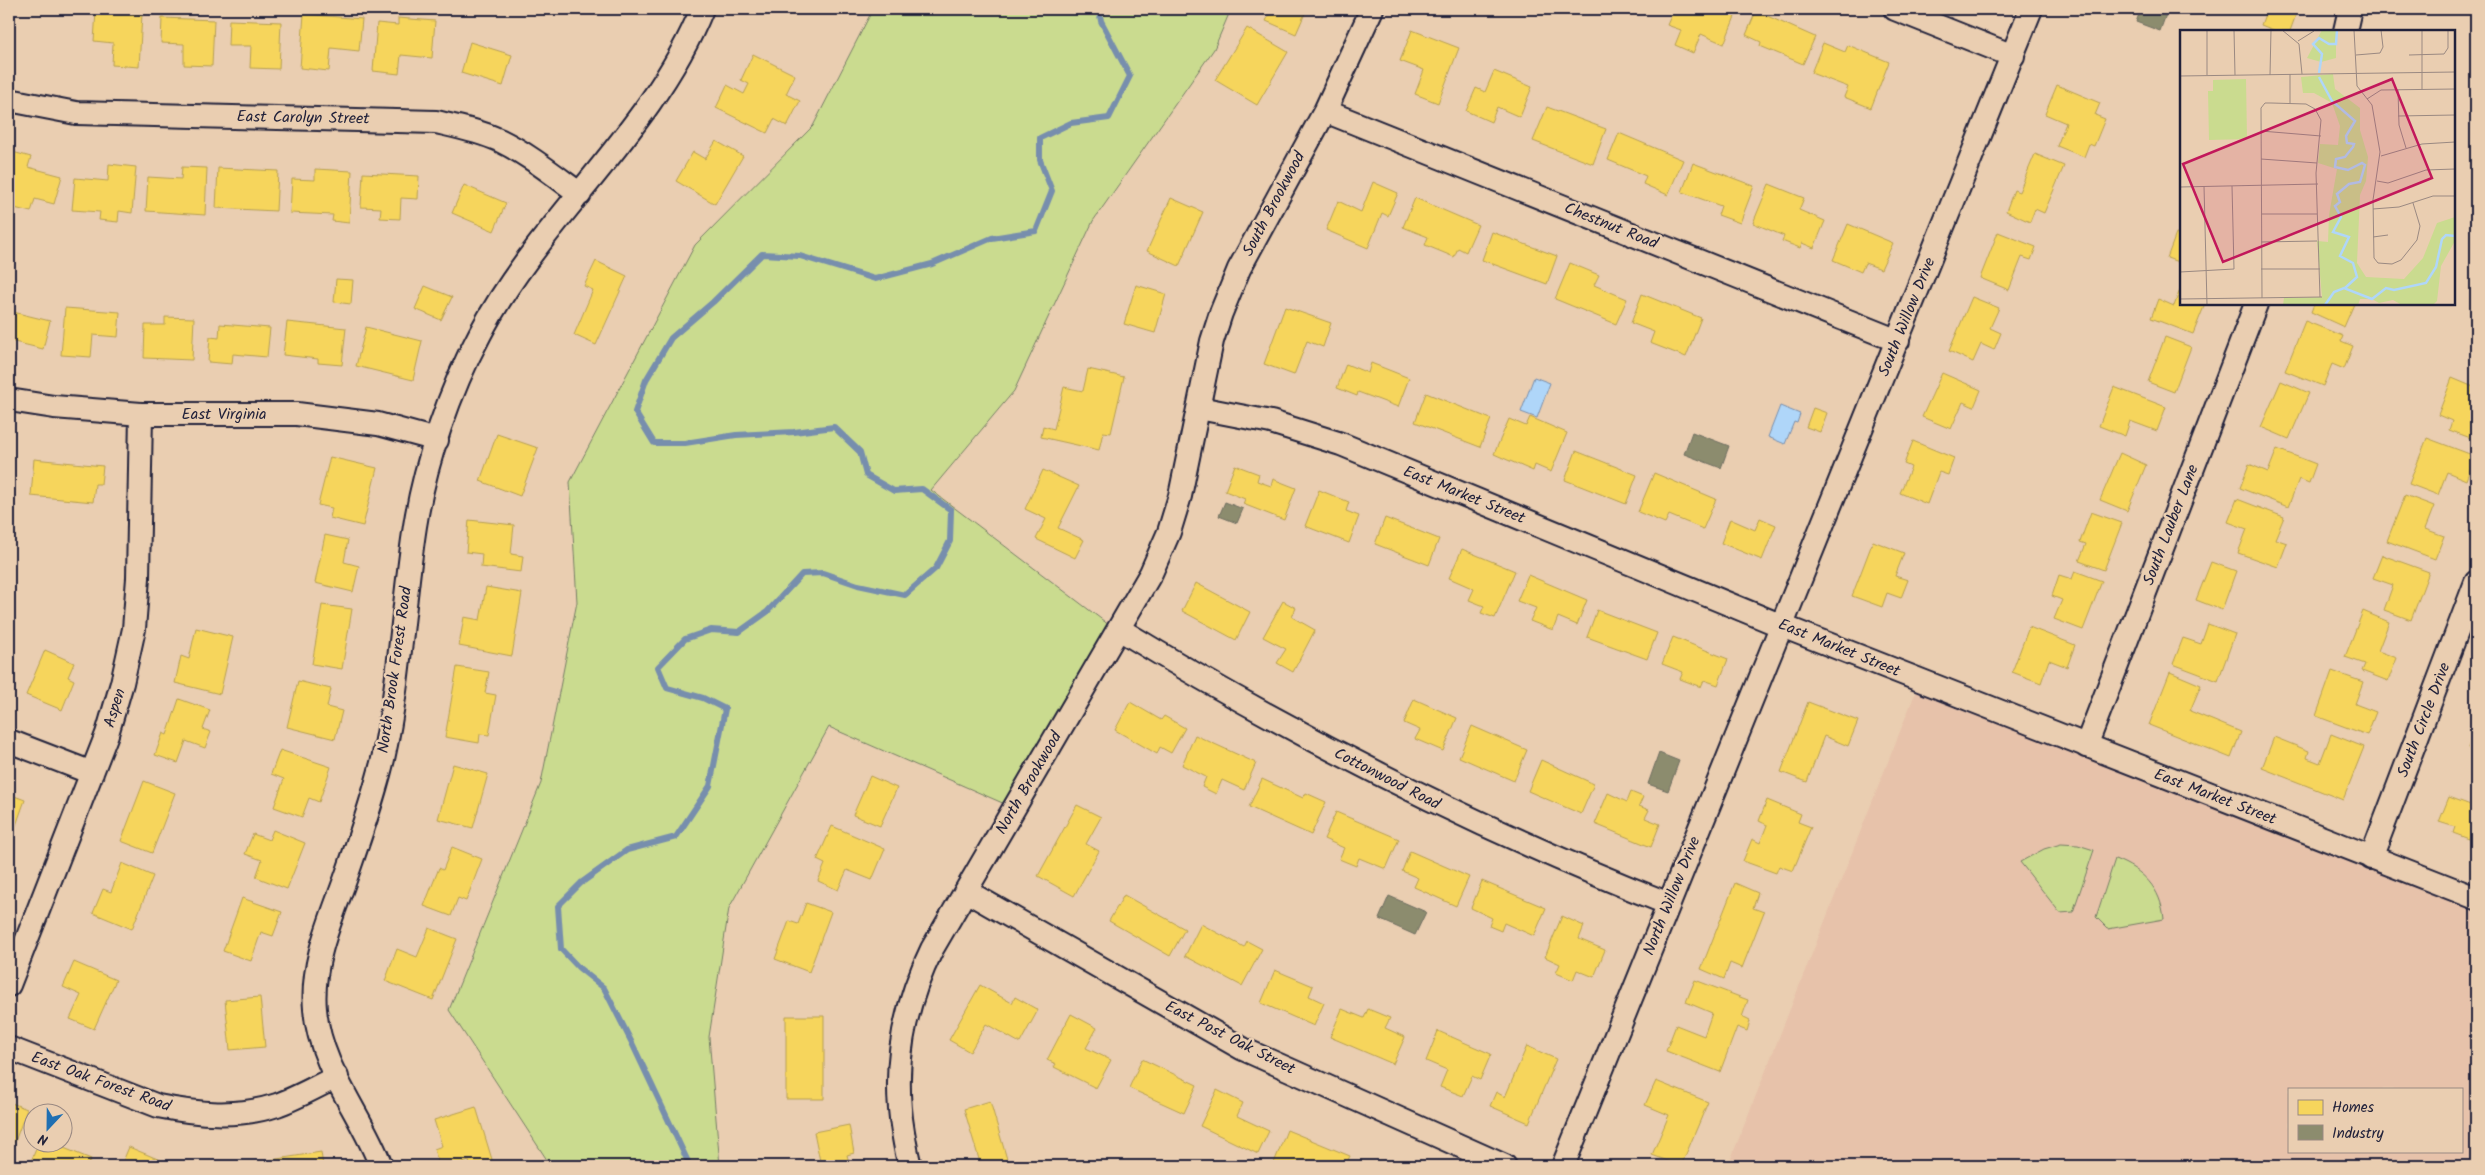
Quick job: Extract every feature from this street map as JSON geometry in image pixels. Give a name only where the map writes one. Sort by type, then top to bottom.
[{"type":"street","name":"North Brook Forest Road","points":[[381,1166],[328,1061],[317,1026],[315,1008],[316,971],[319,954],[362,833],[383,758],[391,715],[415,523],[424,481],[457,385],[490,317],[510,283],[580,194],[656,92],[702,9]]},
{"type":"street","name":"South Brookwood","points":[[1199,408],[1214,336],[1239,269],[1325,111],[1372,9]]},
{"type":"street","points":[[1895,9],[2013,56]]},
{"type":"street","name":"South Willow Drive","points":[[1782,626],[2031,9]]},
{"type":"street","points":[[2345,30],[2350,9]]},
{"type":"street","name":"East Carolyn Street","points":[[9,100],[76,113],[436,122],[470,130],[499,140],[522,153],[580,194]]},
{"type":"street","name":"Chestnut Road","points":[[1325,111],[1898,341]]},
{"type":"street","name":"South Lauber Lane","points":[[2086,746],[2256,305]]},
{"type":"street","name":"East Virginia","points":[[9,400],[54,407],[141,414],[297,414],[378,424],[437,440]]},
{"type":"street","name":"East Market Street","points":[[1199,408],[1271,422],[1341,444],[1782,626],[2476,898]]},
{"type":"street","name":"North Brookwood","points":[[910,1166],[900,1112],[899,1049],[905,1018],[918,977],[1151,573],[1169,532],[1180,496],[1199,408]]},
{"type":"street","name":"Aspen","points":[[9,985],[92,773],[122,684],[134,629],[138,578],[141,414]]},
{"type":"street","name":"South Circle Drive","points":[[2371,858],[2476,582]]},
{"type":"street","name":"North Willow Drive","points":[[1563,1166],[1782,626]]},
{"type":"street","name":"Cottonwood Road","points":[[1119,629],[1250,708],[1387,780],[1526,845],[1669,904]]},
{"type":"street","points":[[9,741],[92,773]]},
{"type":"street","name":"East Post Oak Street","points":[[966,891],[1243,1049],[1505,1166]]},
{"type":"street","name":"East Oak Forest Road","points":[[9,1048],[158,1106],[212,1114],[248,1112],[277,1105],[337,1077]]},
{"type":"shaded area","points":[[1920,681],[2476,898],[2476,1166],[1728,1166]]},
{"type":"green space","points":[[873,9],[1231,9],[1214,49],[1093,221],[1014,391],[931,490],[1109,625],[1014,808],[829,727],[729,908],[709,1037],[720,1166],[551,1166],[449,1010],[541,783],[577,602],[570,482],[695,245],[813,126]]},
{"type":"green space","points":[[2061,844],[2078,845],[2094,850],[2073,912],[2060,913],[2020,862],[2044,849]]},
{"type":"green space","points":[[2115,859],[2125,863],[2149,881],[2159,898],[2164,919],[2108,929],[2096,917]]},
{"type":"water","points":[[1534,377],[1550,383],[1537,418],[1521,412]]},
{"type":"water","points":[[1780,406],[1800,414],[1797,423],[1794,422],[1785,444],[1768,437]]},
{"type":"building: Homes","points":[[1272,9],[1315,9],[1313,14],[1306,11],[1296,34],[1266,21]]},
{"type":"building: Homes","points":[[1674,9],[1738,9],[1724,44],[1701,34],[1693,53],[1675,45],[1681,30],[1667,25]]},
{"type":"building: Homes","points":[[2267,9],[2298,9],[2290,30],[2274,30],[2261,25]]},
{"type":"building: Homes","points":[[96,11],[142,14],[139,67],[112,65],[113,43],[94,41]]},
{"type":"building: Homes","points":[[1756,11],[1815,37],[1803,64],[1760,46],[1761,42],[1746,35]]},
{"type":"building: Homes","points":[[304,14],[362,19],[359,51],[331,48],[329,71],[300,68]]},
{"type":"building: Homes","points":[[162,18],[214,20],[212,66],[184,65],[184,44],[161,43]]},
{"type":"building: Homes","points":[[398,18],[435,21],[432,58],[401,55],[399,74],[373,71],[377,23],[398,25]]},
{"type":"building: Homes","points":[[229,20],[281,22],[279,69],[250,68],[251,46],[228,46]]},
{"type":"building: Homes","points":[[1247,28],[1288,52],[1257,105],[1215,80]]},
{"type":"building: Homes","points":[[1412,30],[1459,48],[1438,103],[1415,94],[1424,70],[1400,61]]},
{"type":"building: Homes","points":[[470,42],[512,55],[503,86],[461,73]]},
{"type":"building: Homes","points":[[1823,43],[1845,52],[1848,45],[1889,62],[1871,108],[1844,97],[1848,87],[1811,73]]},
{"type":"building: Homes","points":[[753,54],[795,75],[786,94],[800,101],[787,126],[774,119],[767,133],[716,108],[727,85],[744,94],[749,84],[741,80]]},
{"type":"building: Homes","points":[[1494,71],[1532,87],[1520,117],[1497,107],[1491,122],[1466,111],[1476,88],[1485,92]]},
{"type":"building: Homes","points":[[2057,85],[2100,103],[2095,115],[2105,119],[2094,146],[2089,144],[2084,157],[2057,146],[2066,123],[2045,114]]},
{"type":"building: Homes","points":[[1547,107],[1606,129],[1593,164],[1533,141]]},
{"type":"building: Homes","points":[[1619,133],[1683,160],[1668,195],[1643,184],[1646,176],[1608,160]]},
{"type":"building: Homes","points":[[716,141],[743,156],[715,204],[676,181],[693,152],[705,159]]},
{"type":"building: Homes","points":[[9,151],[31,157],[28,167],[62,176],[54,204],[35,199],[31,212],[10,207],[13,195],[9,194]]},
{"type":"building: Homes","points":[[2035,154],[2064,166],[2044,213],[2035,209],[2030,222],[2006,211],[2014,190],[2019,192]]},
{"type":"building: Homes","points":[[1693,163],[1754,186],[1740,223],[1718,215],[1721,206],[1682,192]]},
{"type":"building: Homes","points":[[109,164],[136,167],[132,213],[119,211],[118,222],[99,220],[100,212],[72,210],[75,178],[108,181]]},
{"type":"building: Homes","points":[[182,167],[207,168],[205,215],[146,211],[148,177],[181,179]]},
{"type":"building: Homes","points":[[218,168],[278,171],[276,211],[216,208]]},
{"type":"building: Homes","points":[[315,169],[352,171],[349,223],[332,221],[333,215],[290,213],[292,179],[315,180]]},
{"type":"building: Homes","points":[[363,173],[419,176],[418,199],[401,198],[400,219],[380,218],[381,208],[361,207]]},
{"type":"building: Homes","points":[[1373,182],[1398,193],[1388,216],[1382,213],[1368,248],[1326,230],[1338,201],[1361,212]]},
{"type":"building: Homes","points":[[1769,184],[1804,198],[1799,210],[1825,221],[1814,248],[1802,243],[1800,248],[1782,241],[1784,236],[1753,223]]},
{"type":"building: Homes","points":[[464,185],[506,203],[494,231],[452,213]]},
{"type":"building: Homes","points":[[1171,198],[1203,212],[1179,266],[1147,251]]},
{"type":"building: Homes","points":[[1415,198],[1478,225],[1466,252],[1458,248],[1454,257],[1425,245],[1428,237],[1403,227]]},
{"type":"building: Homes","points":[[1848,224],[1893,243],[1881,269],[1865,263],[1861,272],[1833,260]]},
{"type":"building: Homes","points":[[1492,232],[1557,256],[1547,284],[1482,260]]},
{"type":"building: Homes","points":[[1998,232],[2036,247],[2031,260],[2022,257],[2009,290],[1980,278]]},
{"type":"building: Homes","points":[[2176,234],[2180,235],[2180,263],[2167,258]]},
{"type":"building: Homes","points":[[596,261],[627,276],[596,345],[574,335],[593,290],[584,286]]},
{"type":"building: Homes","points":[[1570,263],[1599,275],[1594,285],[1627,299],[1616,324],[1555,299]]},
{"type":"building: Homes","points":[[336,279],[353,280],[351,304],[334,302]]},
{"type":"building: Homes","points":[[1136,285],[1166,294],[1155,333],[1124,324]]},
{"type":"building: Homes","points":[[425,286],[452,297],[441,320],[415,309]]},
{"type":"building: Homes","points":[[2180,290],[2180,305],[2205,305],[2193,334],[2151,318],[2158,299],[2174,306]]},
{"type":"building: Homes","points":[[1642,294],[1701,318],[1686,357],[1650,343],[1654,332],[1631,323]]},
{"type":"building: Homes","points":[[1972,297],[1999,308],[1990,328],[2001,333],[1994,350],[1981,344],[1973,362],[1949,351]]},
{"type":"building: Homes","points":[[2314,305],[2354,305],[2344,327],[2311,312]]},
{"type":"building: Homes","points":[[1285,307],[1331,323],[1323,347],[1307,341],[1294,375],[1264,364]]},
{"type":"building: Homes","points":[[65,308],[120,312],[118,337],[93,335],[91,357],[61,355]]},
{"type":"building: Homes","points":[[9,311],[50,321],[43,349],[10,341],[9,345]]},
{"type":"building: Homes","points":[[165,317],[194,318],[192,360],[144,358],[145,325],[165,325]]},
{"type":"building: Homes","points":[[2305,321],[2343,336],[2341,341],[2353,346],[2344,369],[2332,364],[2323,386],[2285,371]]},
{"type":"building: Homes","points":[[287,322],[346,328],[342,365],[318,363],[318,359],[283,355]]},
{"type":"building: Homes","points":[[220,324],[270,328],[267,357],[233,354],[232,364],[208,362],[210,337],[219,338]]},
{"type":"building: Homes","points":[[366,327],[422,341],[413,380],[356,366]]},
{"type":"building: Homes","points":[[2165,337],[2191,347],[2174,392],[2148,382]]},
{"type":"building: Homes","points":[[1371,363],[1409,378],[1398,407],[1358,392],[1357,396],[1337,388],[1346,364],[1368,373]]},
{"type":"building: Homes","points":[[1088,369],[1124,377],[1111,433],[1103,432],[1099,450],[1041,437],[1043,426],[1054,429],[1064,387],[1083,391]]},
{"type":"building: Homes","points":[[1942,373],[1981,390],[1974,407],[1963,402],[1951,429],[1922,417]]},
{"type":"building: Homes","points":[[2452,378],[2476,388],[2476,399],[2471,413],[2476,415],[2476,440],[2449,430],[2452,421],[2438,415]]},
{"type":"building: Homes","points":[[2281,381],[2309,393],[2289,439],[2261,427]]},
{"type":"building: Homes","points":[[2114,387],[2166,407],[2157,431],[2130,421],[2125,436],[2099,426]]},
{"type":"building: Homes","points":[[1426,393],[1491,419],[1480,447],[1415,422]]},
{"type":"building: Homes","points":[[1813,408],[1827,413],[1820,432],[1806,427]]},
{"type":"building: Homes","points":[[1530,417],[1567,433],[1551,472],[1535,465],[1533,471],[1494,454],[1509,419],[1526,426]]},
{"type":"building: Homes","points":[[497,434],[538,448],[520,496],[480,481]]},
{"type":"building: Homes","points":[[2427,438],[2475,456],[2466,480],[2447,472],[2438,495],[2409,484]]},
{"type":"building: Homes","points":[[1913,441],[1954,458],[1948,475],[1939,472],[1927,504],[1900,493],[1911,467],[1904,464]]},
{"type":"building: Homes","points":[[2277,449],[2316,464],[2309,483],[2299,479],[2288,507],[2240,488],[2249,464],[2268,472]]},
{"type":"building: Homes","points":[[1576,451],[1637,475],[1626,504],[1565,480]]},
{"type":"building: Homes","points":[[2120,453],[2146,465],[2127,511],[2100,500]]},
{"type":"building: Homes","points":[[330,457],[377,468],[363,526],[330,518],[332,508],[318,505]]},
{"type":"building: Homes","points":[[34,459],[103,466],[101,484],[95,484],[93,502],[31,496]]},
{"type":"building: Homes","points":[[1235,465],[1259,474],[1257,481],[1271,486],[1273,479],[1296,488],[1284,520],[1243,504],[1245,499],[1225,491]]},
{"type":"building: Homes","points":[[1043,470],[1079,486],[1058,528],[1084,540],[1075,558],[1036,539],[1046,519],[1025,509]]},
{"type":"building: Homes","points":[[1654,473],[1716,499],[1703,529],[1669,515],[1665,523],[1638,512]]},
{"type":"building: Homes","points":[[1319,490],[1349,502],[1346,511],[1359,516],[1349,543],[1305,526]]},
{"type":"building: Homes","points":[[2405,495],[2434,506],[2425,529],[2444,536],[2435,559],[2387,541]]},
{"type":"building: Homes","points":[[2237,499],[2284,517],[2275,539],[2287,543],[2278,567],[2238,553],[2247,529],[2228,522]]},
{"type":"building: Homes","points":[[2091,512],[2122,523],[2104,570],[2079,561],[2086,544],[2080,542]]},
{"type":"building: Homes","points":[[1385,518],[1439,539],[1429,565],[1375,544]]},
{"type":"building: Homes","points":[[1760,518],[1776,525],[1762,560],[1721,543],[1730,519],[1755,530]]},
{"type":"building: Homes","points":[[469,520],[514,525],[511,554],[523,556],[521,572],[481,567],[482,554],[466,552]]},
{"type":"building: Homes","points":[[325,535],[348,540],[344,562],[359,566],[353,592],[315,583]]},
{"type":"building: Homes","points":[[1873,541],[1904,553],[1895,576],[1908,580],[1901,598],[1887,593],[1882,607],[1852,596]]},
{"type":"building: Homes","points":[[1462,549],[1515,571],[1495,618],[1481,613],[1484,606],[1469,600],[1474,589],[1449,578]]},
{"type":"building: Homes","points":[[2382,555],[2429,572],[2411,620],[2384,610],[2393,585],[2373,578]]},
{"type":"building: Homes","points":[[2211,562],[2236,571],[2222,610],[2196,600]]},
{"type":"building: Homes","points":[[2075,571],[2102,581],[2083,630],[2054,619],[2062,600],[2052,596],[2059,575],[2072,579]]},
{"type":"building: Homes","points":[[1528,575],[1587,600],[1577,625],[1558,617],[1553,630],[1530,621],[1536,608],[1517,601]]},
{"type":"building: Homes","points":[[1196,583],[1250,612],[1236,640],[1182,611]]},
{"type":"building: Homes","points":[[486,587],[522,593],[512,656],[459,646],[464,617],[480,620]]},
{"type":"building: Homes","points":[[1283,601],[1296,608],[1292,617],[1315,630],[1293,672],[1277,663],[1286,649],[1263,637]]},
{"type":"building: Homes","points":[[322,605],[352,609],[342,669],[312,664]]},
{"type":"building: Homes","points":[[1597,610],[1657,633],[1647,659],[1587,637]]},
{"type":"building: Homes","points":[[2363,611],[2389,622],[2378,651],[2397,658],[2388,681],[2362,671],[2365,664],[2345,657]]},
{"type":"building: Homes","points":[[2208,624],[2235,634],[2218,681],[2173,664],[2183,638],[2201,644]]},
{"type":"building: Homes","points":[[2029,627],[2075,645],[2067,667],[2049,660],[2041,683],[2012,672]]},
{"type":"building: Homes","points":[[196,628],[233,637],[220,694],[175,683],[181,656],[189,659]]},
{"type":"building: Homes","points":[[1673,637],[1728,659],[1718,685],[1704,680],[1701,687],[1680,679],[1683,672],[1662,664]]},
{"type":"building: Homes","points":[[45,650],[74,663],[68,677],[74,680],[62,710],[26,695]]},
{"type":"building: Homes","points":[[457,667],[489,672],[485,693],[496,695],[489,735],[480,734],[479,743],[445,737]]},
{"type":"building: Homes","points":[[2332,671],[2363,682],[2355,704],[2376,712],[2367,735],[2316,716]]},
{"type":"building: Homes","points":[[2170,672],[2201,685],[2190,711],[2241,732],[2231,758],[2149,725]]},
{"type":"building: Homes","points":[[298,681],[331,689],[327,707],[342,711],[335,739],[287,727]]},
{"type":"building: Homes","points":[[179,699],[210,710],[203,729],[211,732],[205,748],[186,741],[178,763],[155,755],[163,733],[167,735]]},
{"type":"building: Homes","points":[[1414,699],[1457,718],[1443,751],[1415,739],[1420,730],[1404,723]]},
{"type":"building: Homes","points":[[1130,702],[1161,720],[1164,716],[1185,728],[1171,753],[1160,747],[1157,754],[1115,730]]},
{"type":"building: Homes","points":[[1808,702],[1858,721],[1848,746],[1824,736],[1807,782],[1781,772]]},
{"type":"building: Homes","points":[[1472,726],[1527,750],[1514,781],[1459,757]]},
{"type":"building: Homes","points":[[2476,728],[2476,751],[2468,748]]},
{"type":"building: Homes","points":[[2331,734],[2364,747],[2343,800],[2262,768],[2274,737],[2309,751],[2307,758],[2320,763]]},
{"type":"building: Homes","points":[[1195,735],[1256,763],[1244,790],[1222,780],[1216,794],[1202,787],[1206,777],[1182,765]]},
{"type":"building: Homes","points":[[280,750],[331,767],[319,802],[309,798],[302,817],[274,807],[284,779],[271,774]]},
{"type":"building: Homes","points":[[1541,760],[1594,784],[1581,814],[1528,791]]},
{"type":"building: Homes","points":[[453,764],[488,774],[473,828],[438,819]]},
{"type":"building: Homes","points":[[870,776],[897,788],[880,826],[853,815]]},
{"type":"building: Homes","points":[[1262,779],[1303,798],[1306,793],[1326,802],[1311,835],[1249,807]]},
{"type":"building: Homes","points":[[144,781],[175,793],[152,853],[121,841]]},
{"type":"building: Homes","points":[[1631,792],[1643,797],[1639,806],[1649,810],[1645,818],[1660,824],[1651,847],[1595,824],[1608,793],[1627,802]]},
{"type":"building: Homes","points":[[9,794],[25,800],[9,845]]},
{"type":"building: Homes","points":[[2449,797],[2476,807],[2476,837],[2471,835],[2469,839],[2453,833],[2455,827],[2439,822]]},
{"type":"building: Homes","points":[[1767,800],[1801,814],[1798,822],[1811,827],[1793,871],[1779,866],[1776,873],[1743,861],[1752,839],[1760,843],[1767,825],[1759,821]]},
{"type":"building: Homes","points":[[1077,805],[1101,817],[1086,844],[1099,851],[1074,896],[1038,876]]},
{"type":"building: Homes","points":[[1336,812],[1399,839],[1386,869],[1359,858],[1356,866],[1339,859],[1344,848],[1324,839]]},
{"type":"building: Homes","points":[[832,826],[885,849],[872,880],[847,870],[838,890],[818,881],[825,864],[817,860]]},
{"type":"building: Homes","points":[[273,830],[305,843],[287,889],[256,877],[262,860],[245,854],[253,834],[269,840]]},
{"type":"building: Homes","points":[[452,847],[482,859],[466,901],[458,898],[451,916],[424,906],[439,868],[443,870]]},
{"type":"building: Homes","points":[[1410,851],[1469,877],[1456,906],[1414,887],[1418,878],[1402,871]]},
{"type":"building: Homes","points":[[122,863],[153,876],[132,929],[93,913],[103,889],[111,892]]},
{"type":"building: Homes","points":[[1482,881],[1546,908],[1534,936],[1504,923],[1501,931],[1489,926],[1492,918],[1471,908]]},
{"type":"building: Homes","points":[[1735,883],[1758,893],[1753,908],[1764,912],[1742,968],[1730,963],[1724,979],[1701,969]]},
{"type":"building: Homes","points":[[1124,895],[1185,929],[1170,956],[1109,921]]},
{"type":"building: Homes","points":[[242,898],[282,912],[273,936],[261,932],[251,961],[223,951]]},
{"type":"building: Homes","points":[[806,903],[831,912],[809,972],[775,959],[789,921],[798,924]]},
{"type":"building: Homes","points":[[1562,916],[1584,926],[1579,939],[1605,950],[1594,977],[1577,970],[1573,980],[1556,973],[1560,964],[1545,957]]},
{"type":"building: Homes","points":[[1201,924],[1244,947],[1247,941],[1262,949],[1242,986],[1185,956]]},
{"type":"building: Homes","points":[[429,928],[457,939],[433,1000],[385,981],[397,949],[417,957]]},
{"type":"building: Homes","points":[[74,962],[116,980],[94,1029],[70,1019],[81,995],[63,987]]},
{"type":"building: Homes","points":[[1275,970],[1313,986],[1309,996],[1324,1003],[1314,1026],[1261,1003]]},
{"type":"building: Homes","points":[[1695,980],[1748,1000],[1742,1017],[1750,1021],[1747,1031],[1737,1027],[1720,1072],[1666,1051],[1676,1025],[1704,1036],[1712,1013],[1686,1002]]},
{"type":"building: Homes","points":[[980,985],[1012,1003],[1015,997],[1038,1010],[1020,1043],[986,1024],[970,1052],[949,1040]]},
{"type":"building: Homes","points":[[260,997],[265,1047],[230,1050],[225,1000]]},
{"type":"building: Homes","points":[[1342,1009],[1364,1018],[1368,1009],[1390,1018],[1385,1028],[1405,1037],[1393,1064],[1330,1037]]},
{"type":"building: Homes","points":[[1071,1014],[1097,1028],[1086,1048],[1111,1060],[1096,1088],[1054,1067],[1056,1064],[1047,1060]]},
{"type":"building: Homes","points":[[786,1016],[824,1016],[824,1099],[786,1099]]},
{"type":"building: Homes","points":[[1438,1031],[1491,1054],[1480,1080],[1472,1076],[1463,1096],[1440,1087],[1447,1070],[1426,1061]]},
{"type":"building: Homes","points":[[1527,1046],[1556,1059],[1529,1123],[1490,1106],[1496,1092],[1505,1097]]},
{"type":"building: Homes","points":[[1142,1059],[1197,1085],[1184,1113],[1129,1088]]},
{"type":"building: Homes","points":[[1656,1081],[1708,1102],[1681,1166],[1652,1155],[1669,1115],[1645,1105]]},
{"type":"building: Homes","points":[[1217,1090],[1243,1103],[1237,1116],[1269,1131],[1258,1154],[1200,1126]]},
{"type":"building: Homes","points":[[990,1101],[1009,1166],[981,1166],[964,1109]]},
{"type":"building: Homes","points":[[9,1102],[22,1107],[22,1122],[14,1144],[9,1142]]},
{"type":"building: Homes","points":[[476,1107],[494,1166],[470,1166],[469,1161],[454,1166],[439,1166],[434,1149],[442,1146],[434,1120]]},
{"type":"building: Homes","points":[[849,1125],[854,1153],[847,1155],[850,1166],[821,1166],[814,1132]]},
{"type":"building: Homes","points":[[1287,1130],[1350,1156],[1345,1166],[1281,1166],[1274,1163]]},
{"type":"building: Homes","points":[[129,1147],[160,1160],[157,1166],[121,1166]]},
{"type":"building: Homes","points":[[72,1151],[91,1159],[88,1166],[29,1166],[35,1152]]},
{"type":"building: Homes","points":[[321,1152],[323,1166],[272,1166],[271,1160]]},
{"type":"building: Industry","points":[[2141,9],[2168,9],[2160,31],[2136,22]]},
{"type":"building: Industry","points":[[1692,432],[1729,446],[1721,468],[1684,454]]},
{"type":"building: Industry","points":[[1225,502],[1243,509],[1237,523],[1219,516]]},
{"type":"building: Industry","points":[[1659,753],[1679,761],[1668,791],[1648,784]]},
{"type":"building: Industry","points":[[1389,896],[1426,912],[1415,935],[1379,919]]},
{"type":"waterway","points":[[690,1166],[604,988],[579,968],[561,949],[558,906],[581,883],[627,850],[676,837],[710,786],[725,709],[703,698],[667,688],[658,667],[685,639],[711,630],[739,632],[767,612],[802,574],[823,573],[858,585],[905,595],[936,568],[950,541],[951,510],[922,489],[894,491],[866,475],[860,452],[834,427],[794,432],[736,435],[685,443],[654,443],[635,412],[646,380],[671,338],[713,302],[762,254],[800,256],[875,279],[932,264],[992,238],[1036,231],[1052,191],[1040,160],[1040,138],[1071,123],[1109,118],[1130,76],[1101,21],[1099,9]]}]
